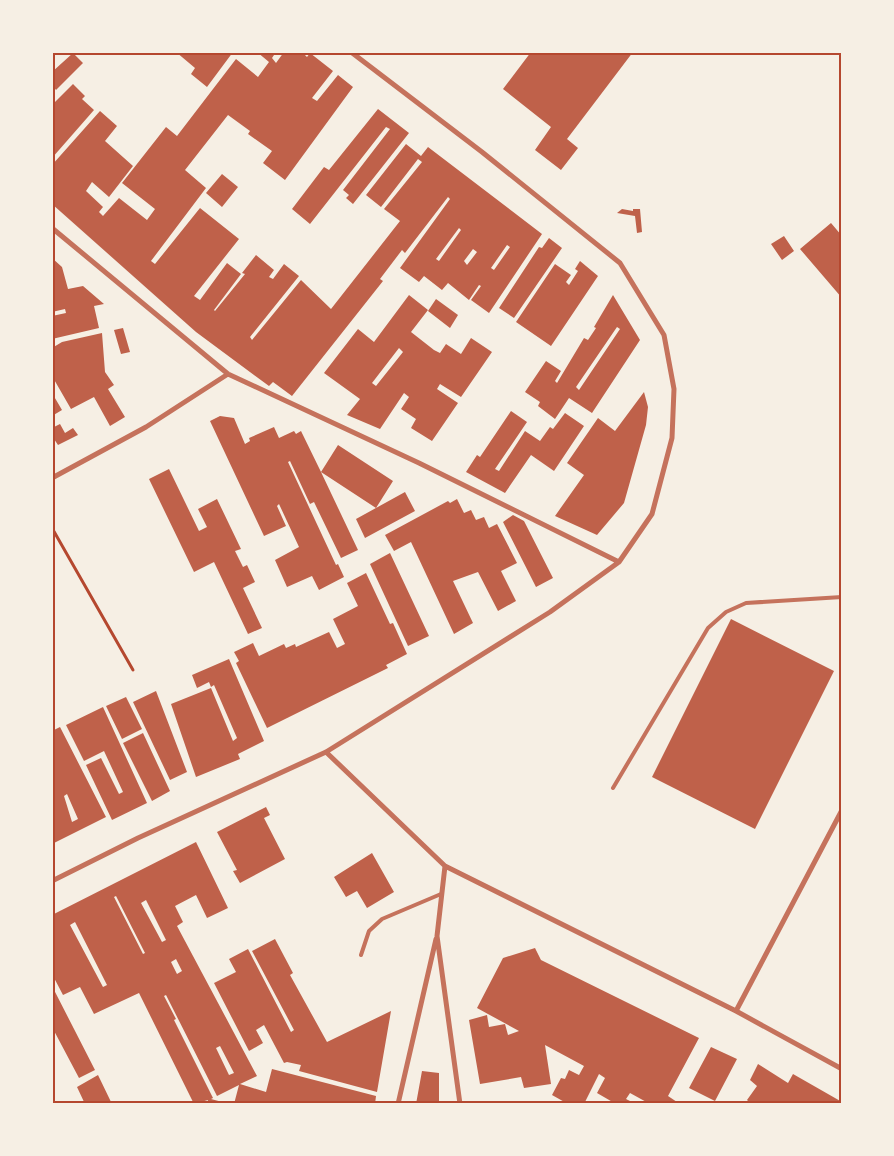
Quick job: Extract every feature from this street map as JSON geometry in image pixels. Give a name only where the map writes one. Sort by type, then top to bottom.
[{"type":"street","points":[[52,881],[138,838],[326,752],[550,612],[619,562],[652,514],[672,438],[674,388],[664,335],[620,263],[482,152],[351,52]]},
{"type":"street","points":[[52,228],[228,374],[419,463],[619,562]]},
{"type":"street","points":[[52,478],[146,427],[228,374]]},
{"type":"street","points":[[326,752],[445,866],[736,1011],[842,1069]]},
{"type":"street","points":[[736,1011],[842,810]]},
{"type":"street","points":[[398,1104],[437,936],[445,866]]},
{"type":"street","points":[[437,936],[460,1104]]},
{"type":"lane","points":[[613,788],[708,628],[714,622],[726,612],[746,603],[842,597]]},
{"type":"lane","points":[[361,956],[369,931],[382,919],[441,894]]},
{"type":"path","points":[[52,528],[133,670]]},
{"type":"building","points":[[176,52],[233,52],[207,87],[191,74],[195,68]]},
{"type":"building","points":[[257,52],[276,52],[272,58],[276,63],[284,52],[302,52],[307,57],[310,53],[333,71],[312,98],[317,101],[338,75],[353,87],[285,180],[263,163],[272,151],[248,134],[250,131],[228,115],[185,170],[206,188],[151,261],[155,264],[200,208],[239,239],[194,296],[200,300],[227,263],[241,274],[215,311],[245,274],[242,273],[256,255],[274,270],[269,277],[273,279],[284,264],[299,276],[250,337],[252,340],[301,280],[331,309],[400,221],[384,209],[422,162],[418,159],[381,207],[366,195],[406,144],[421,156],[428,147],[542,234],[489,313],[471,300],[481,286],[479,285],[469,300],[448,283],[442,290],[424,276],[419,282],[400,268],[450,199],[448,197],[405,253],[402,250],[380,279],[383,281],[292,396],[273,382],[269,386],[196,332],[52,204],[52,165],[100,111],[117,126],[105,141],[133,166],[109,197],[92,182],[86,191],[103,207],[99,212],[103,216],[119,198],[147,220],[155,209],[122,183],[166,127],[177,136],[236,59],[258,77],[269,62]],"holes":[[[459,228],[461,230],[439,261],[436,259]],[[507,245],[510,247],[494,270],[491,268]],[[473,249],[477,252],[467,265],[464,261]]]},
{"type":"building","points":[[531,52],[633,52],[567,139],[578,148],[561,170],[535,150],[551,127],[503,89]]},
{"type":"building","points":[[73,53],[83,63],[56,90],[52,85],[52,72]]},
{"type":"building","points":[[73,84],[85,96],[82,99],[94,110],[52,158],[52,105]]},
{"type":"building","points":[[378,109],[409,133],[353,204],[346,198],[349,195],[343,190],[390,129],[386,127],[310,224],[292,209],[324,167],[329,170]]},
{"type":"building","points":[[222,174],[238,187],[222,207],[206,193]]},
{"type":"building","points":[[622,209],[633,211],[633,209],[640,209],[642,232],[637,233],[635,216],[617,213]]},
{"type":"building","points":[[831,223],[842,236],[842,298],[800,249]]},
{"type":"building","points":[[784,236],[794,251],[782,260],[771,244]]},
{"type":"building","points":[[549,238],[562,248],[514,318],[499,308],[539,247],[542,248]]},
{"type":"building","points":[[52,258],[62,267],[68,289],[83,286],[104,304],[94,306],[99,328],[52,339],[52,316],[66,313],[65,309],[52,312]]},
{"type":"building","points":[[580,261],[598,276],[551,346],[516,322],[555,264],[571,275],[566,282],[569,285],[578,271],[575,269]]},
{"type":"building","points":[[409,295],[428,310],[411,332],[434,350],[440,353],[446,344],[461,354],[471,338],[492,352],[461,397],[440,384],[437,389],[458,403],[432,441],[411,428],[416,419],[401,409],[409,397],[404,393],[380,429],[347,415],[360,399],[324,373],[358,329],[374,342]],"holes":[[[399,348],[403,352],[376,386],[372,383]]]},
{"type":"building","points":[[613,295],[640,340],[592,413],[569,398],[555,419],[538,406],[540,402],[525,392],[546,361],[561,371],[555,381],[557,383],[584,338],[588,340],[596,328],[594,327]],"holes":[[[617,327],[620,329],[579,390],[576,387]]]},
{"type":"building","points":[[436,299],[458,315],[450,328],[428,311]]},
{"type":"building","points":[[123,328],[130,352],[121,354],[114,330]]},
{"type":"building","points":[[102,333],[105,372],[114,385],[108,389],[125,417],[110,426],[94,397],[71,409],[52,376],[52,348],[62,342]]},
{"type":"building","points":[[644,392],[648,407],[646,425],[624,503],[597,535],[555,516],[584,475],[567,463],[598,418],[615,431]]},
{"type":"building","points":[[52,393],[62,410],[52,416]]},
{"type":"building","points":[[511,411],[527,422],[495,469],[499,471],[525,431],[540,441],[550,427],[553,429],[565,413],[584,426],[554,471],[531,455],[505,493],[466,472],[477,455],[480,457]]},
{"type":"building","points":[[220,416],[234,418],[245,444],[250,441],[249,438],[274,427],[279,438],[294,431],[296,434],[301,431],[358,550],[341,558],[314,502],[310,504],[290,461],[288,462],[336,565],[338,564],[344,577],[319,590],[312,576],[287,587],[275,560],[299,547],[279,504],[277,506],[286,526],[264,536],[210,421]]},
{"type":"building","points":[[60,424],[65,433],[73,428],[78,435],[58,445],[52,436],[52,428]]},
{"type":"building","points":[[338,445],[393,481],[376,508],[321,472]]},
{"type":"building","points":[[169,469],[199,531],[207,527],[198,509],[217,499],[241,549],[235,551],[243,567],[247,565],[255,582],[243,588],[262,628],[248,634],[214,562],[194,572],[149,479]]},
{"type":"building","points":[[405,492],[415,511],[365,538],[356,519]]},
{"type":"building","points":[[457,499],[464,513],[471,510],[476,520],[484,517],[489,528],[497,524],[517,563],[501,571],[516,601],[498,611],[478,572],[453,581],[473,623],[454,634],[411,542],[394,551],[385,535],[448,501],[450,503]]},
{"type":"building","points":[[513,515],[524,521],[553,578],[536,587],[503,522]]},
{"type":"building","points":[[390,553],[429,636],[408,646],[370,564]]},
{"type":"building","points":[[366,573],[390,624],[393,623],[407,654],[386,665],[388,668],[267,728],[236,663],[239,661],[234,652],[253,643],[259,656],[284,644],[286,648],[295,644],[296,647],[329,632],[337,648],[345,644],[333,619],[358,606],[347,583]]},
{"type":"building","points":[[731,619],[834,671],[755,829],[652,777]]},
{"type":"building","points":[[229,659],[264,741],[238,754],[240,759],[196,777],[171,704],[211,688],[233,741],[237,738],[214,685],[211,687],[209,682],[197,688],[192,675]]},
{"type":"building","points":[[156,691],[187,772],[170,780],[133,702]]},
{"type":"building","points":[[126,697],[142,729],[122,739],[106,706]]},
{"type":"building","points":[[103,707],[147,803],[112,820],[86,765],[101,758],[119,794],[123,792],[104,751],[84,761],[66,725]]},
{"type":"building","points":[[60,727],[106,817],[52,844],[52,731]],"holes":[[[67,794],[78,819],[72,822],[64,796]]]},
{"type":"building","points":[[143,733],[170,791],[152,801],[123,743]]},
{"type":"building","points":[[266,807],[270,815],[264,818],[285,859],[240,883],[233,871],[237,870],[217,832]]},
{"type":"building","points":[[196,842],[228,908],[207,918],[196,895],[175,906],[183,922],[177,926],[257,1076],[240,1084],[266,1092],[272,1069],[376,1096],[375,1104],[234,1104],[239,1085],[217,1096],[166,995],[164,996],[176,1019],[174,1020],[213,1098],[211,1099],[226,1103],[207,1104],[208,1100],[194,1104],[139,993],[94,1014],[80,987],[63,995],[52,974],[52,915]],"holes":[[[116,896],[145,953],[143,954],[114,897]],[[146,900],[166,940],[162,942],[141,903]],[[75,922],[107,985],[103,987],[70,925]],[[176,959],[182,971],[177,974],[171,962]],[[220,1046],[234,1073],[229,1075],[216,1048]]]},
{"type":"building","points":[[372,853],[394,892],[367,908],[357,891],[346,897],[334,877]]},
{"type":"building","points":[[275,939],[293,973],[290,975],[327,1042],[391,1011],[377,1092],[299,1071],[301,1065],[284,1063],[264,1025],[256,1030],[263,1043],[249,1051],[214,983],[236,972],[229,959],[248,949],[291,1032],[294,1030],[252,951]]},
{"type":"building","points":[[535,948],[541,960],[699,1038],[668,1096],[680,1104],[650,1104],[630,1093],[626,1099],[636,1104],[616,1104],[597,1093],[605,1078],[599,1074],[584,1104],[568,1104],[552,1095],[561,1078],[565,1079],[569,1070],[579,1075],[584,1066],[545,1045],[551,1084],[524,1088],[521,1077],[480,1084],[469,1020],[487,1015],[489,1027],[505,1024],[508,1035],[519,1031],[477,1008],[503,958]]},
{"type":"building","points":[[52,986],[95,1070],[79,1078],[52,1027]]},
{"type":"building","points":[[711,1047],[737,1059],[715,1101],[689,1088]]},
{"type":"building","points":[[758,1064],[788,1083],[793,1074],[842,1102],[751,1104],[747,1100],[757,1086],[750,1080]]},
{"type":"building","points":[[422,1071],[439,1073],[439,1104],[416,1104]]},
{"type":"building","points":[[98,1075],[112,1104],[85,1104],[77,1087]]}]
